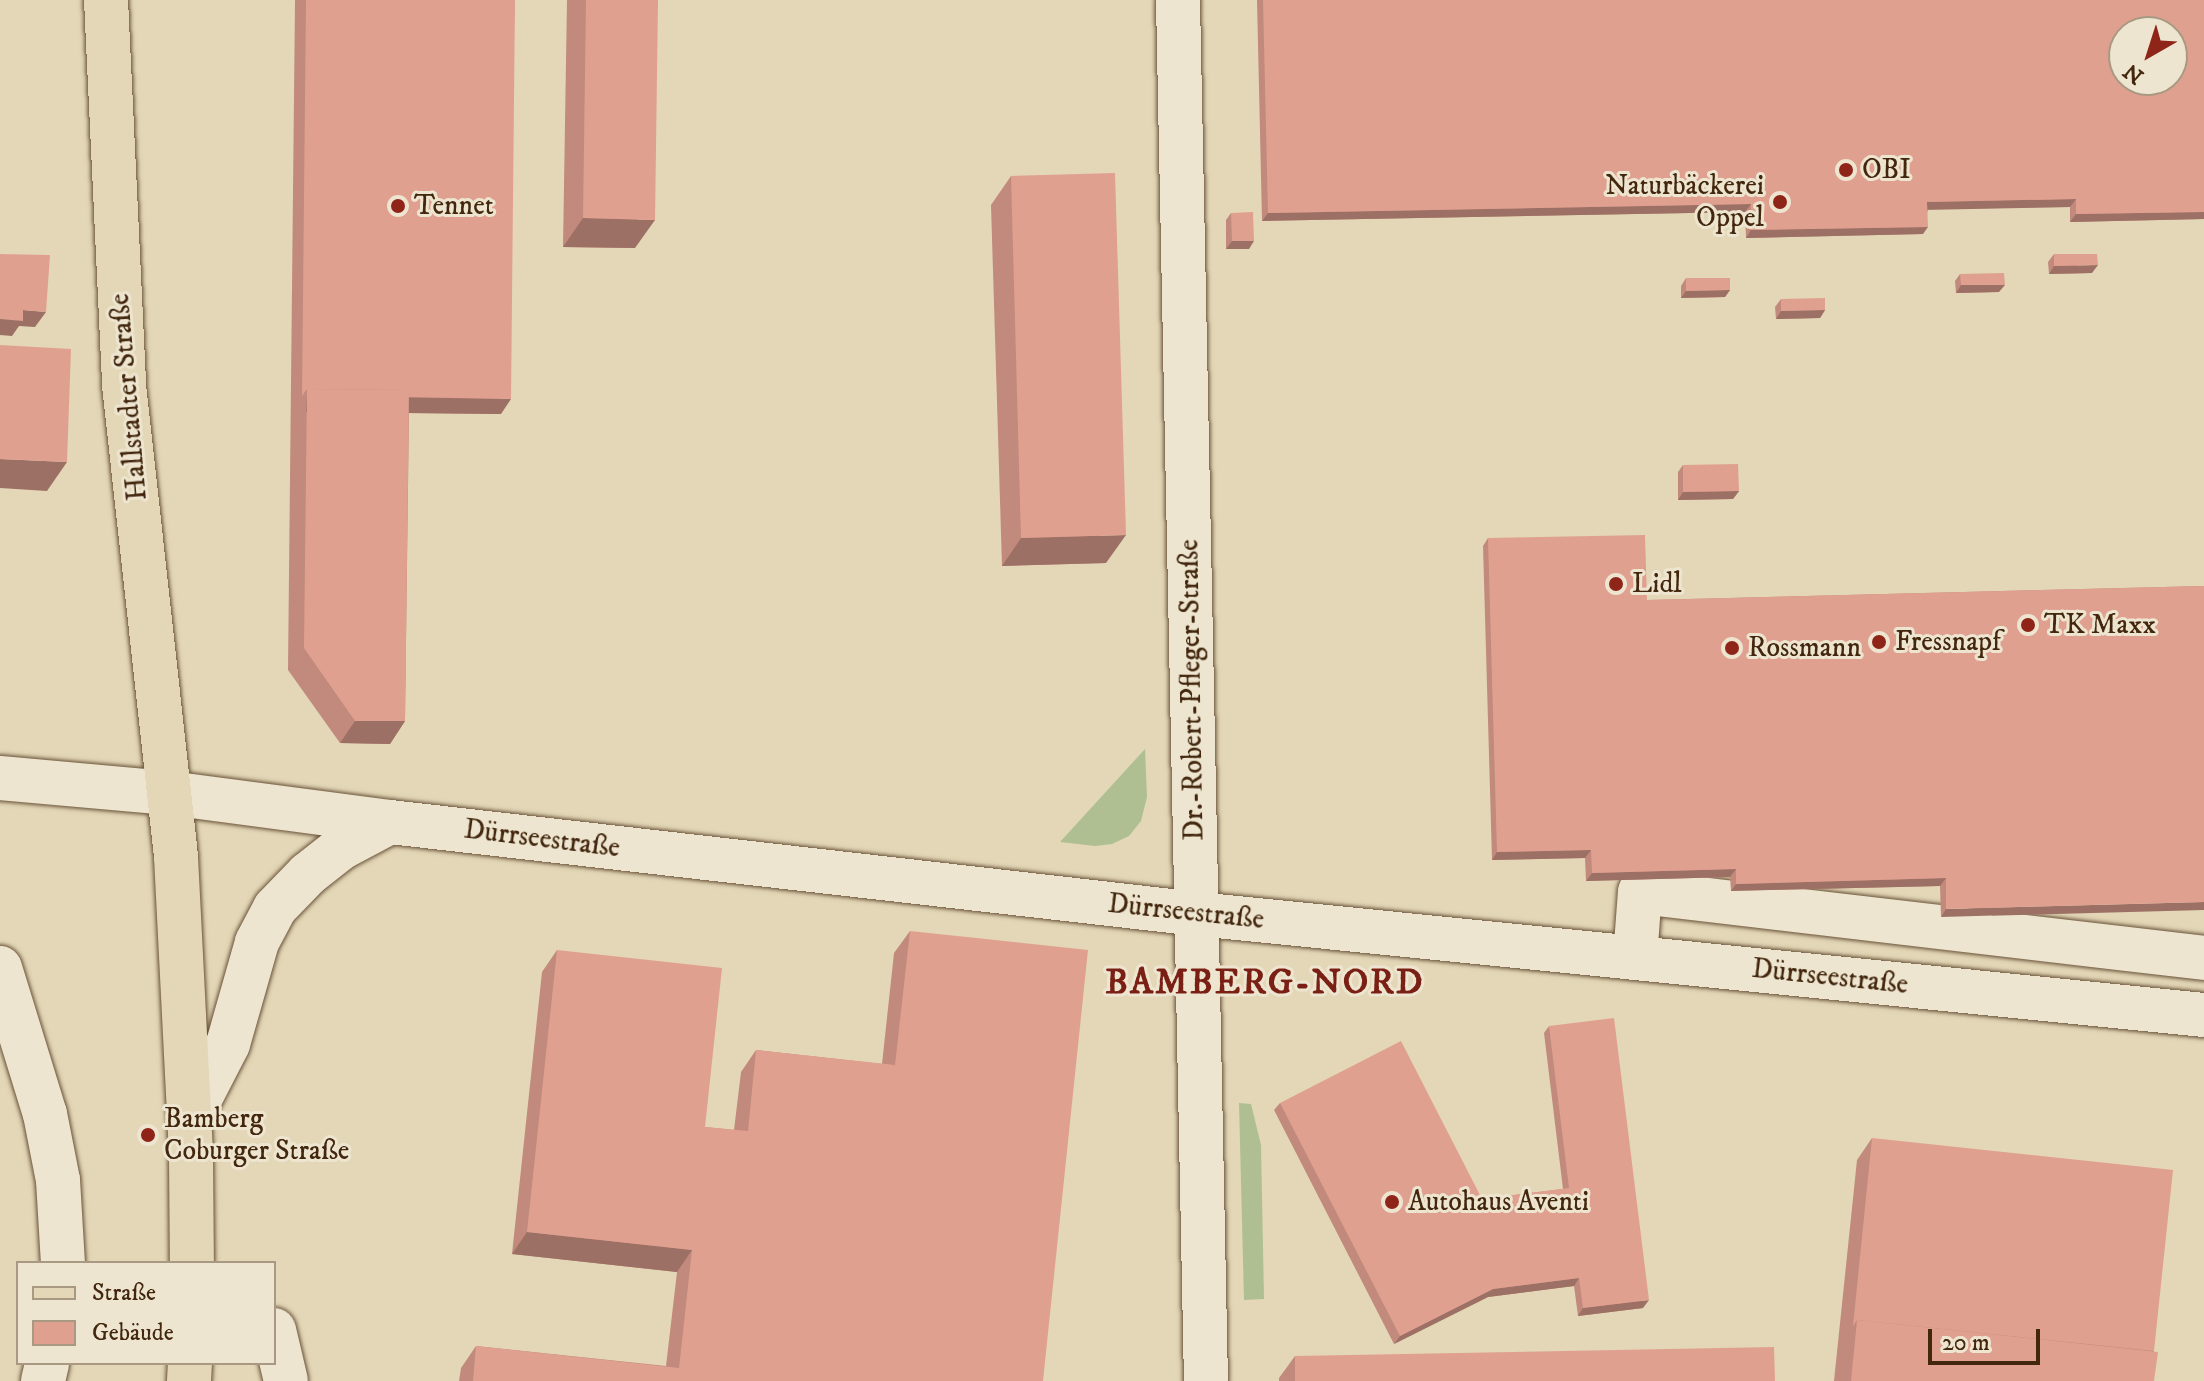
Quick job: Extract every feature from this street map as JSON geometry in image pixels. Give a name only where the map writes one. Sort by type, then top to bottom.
[{"type":"main road","name":"Hallstadter Straße","points":[[106,0],[124,385],[176,857],[190,1118],[192,1261]]},
{"type":"street","name":"Dr.-Robert-Pfleger-Straße","points":[[1178,0],[1206,1381]]},
{"type":"street","name":"Dürrseestraße","points":[[0,778],[169,793],[390,822],[1197,914],[2204,1015]]},
{"type":"street","points":[[190,1118],[228,1044],[257,942],[275,908],[308,874],[341,848],[390,822]]},
{"type":"street","points":[[1635,958],[1640,892],[2204,958]]},
{"type":"street","points":[[1970,991],[1976,932]]},
{"type":"street","points":[[0,968],[45,1114],[58,1180],[63,1261]]},
{"type":"street","points":[[276,1338],[286,1381]]},
{"type":"green space","points":[[1145,749],[1147,797],[1141,821],[1129,836],[1112,844],[1095,846],[1060,842]]},
{"type":"green space","points":[[1239,1103],[1251,1104],[1261,1145],[1264,1299],[1244,1300]]},
{"type":"building","name":"Tennet","points":[[306,0],[515,0],[511,399],[409,397],[409,390],[307,389],[302,396]]},
{"type":"building","points":[[586,0],[658,0],[655,220],[583,218]]},
{"type":"building","points":[[1263,0],[2204,0],[2204,212],[2076,214],[2076,199],[1927,202],[1928,227],[1751,230],[1751,204],[1268,213]]},
{"type":"building","points":[[1115,173],[1126,535],[1021,538],[1011,176]]},
{"type":"building","points":[[1253,212],[1254,241],[1232,241],[1231,213]]},
{"type":"building","points":[[0,254],[50,255],[46,312],[23,310],[23,321],[0,319]]},
{"type":"building","points":[[2054,254],[2097,254],[2098,265],[2054,266]]},
{"type":"building","points":[[2004,273],[2005,285],[1961,285],[1960,274]]},
{"type":"building","points":[[1686,278],[1730,278],[1730,290],[1686,291]]},
{"type":"building","points":[[1825,298],[1825,310],[1781,311],[1781,299]]},
{"type":"building","points":[[0,345],[71,349],[67,462],[0,459]]},
{"type":"building","points":[[307,389],[409,390],[405,721],[355,721],[304,648]]},
{"type":"building","points":[[1738,464],[1739,491],[1683,492],[1683,465]]},
{"type":"building","points":[[1645,535],[1647,600],[2204,586],[2204,902],[1946,909],[1946,878],[1736,884],[1736,869],[1592,873],[1591,850],[1497,852],[1488,538]]},
{"type":"building","points":[[910,931],[1088,950],[1043,1381],[473,1381],[476,1346],[679,1368],[692,1250],[527,1232],[557,950],[722,968],[705,1127],[748,1131],[756,1050],[895,1065]]},
{"type":"building","points":[[1614,1018],[1649,1300],[1583,1308],[1579,1278],[1493,1289],[1400,1336],[1280,1103],[1401,1041],[1482,1199],[1569,1188],[1549,1026]]},
{"type":"building","points":[[1872,1138],[2173,1170],[2154,1351],[1857,1320],[1853,1326]]},
{"type":"building","points":[[1857,1320],[2158,1352],[2154,1381],[1851,1381]]},
{"type":"building","points":[[1774,1347],[1775,1381],[1295,1381],[1295,1356]]},
{"type":"place","name":"OBI","points":[[1846,170]]},
{"type":"place","name":"Naturbäckerei Oppel","points":[[1780,202]]},
{"type":"place","name":"Tennet","points":[[398,206]]},
{"type":"place","name":"Lidl","points":[[1616,584]]},
{"type":"place","name":"TK Maxx","points":[[2028,625]]},
{"type":"place","name":"Fressnapf","points":[[1879,642]]},
{"type":"place","name":"Rossmann","points":[[1732,648]]},
{"type":"place","name":"Bamberg Coburger Straße","points":[[148,1135]]},
{"type":"place","name":"Autohaus Aventi","points":[[1392,1202]]},
{"type":"district","name":"BAMBERG-NORD","points":[[1265,983]]}]
